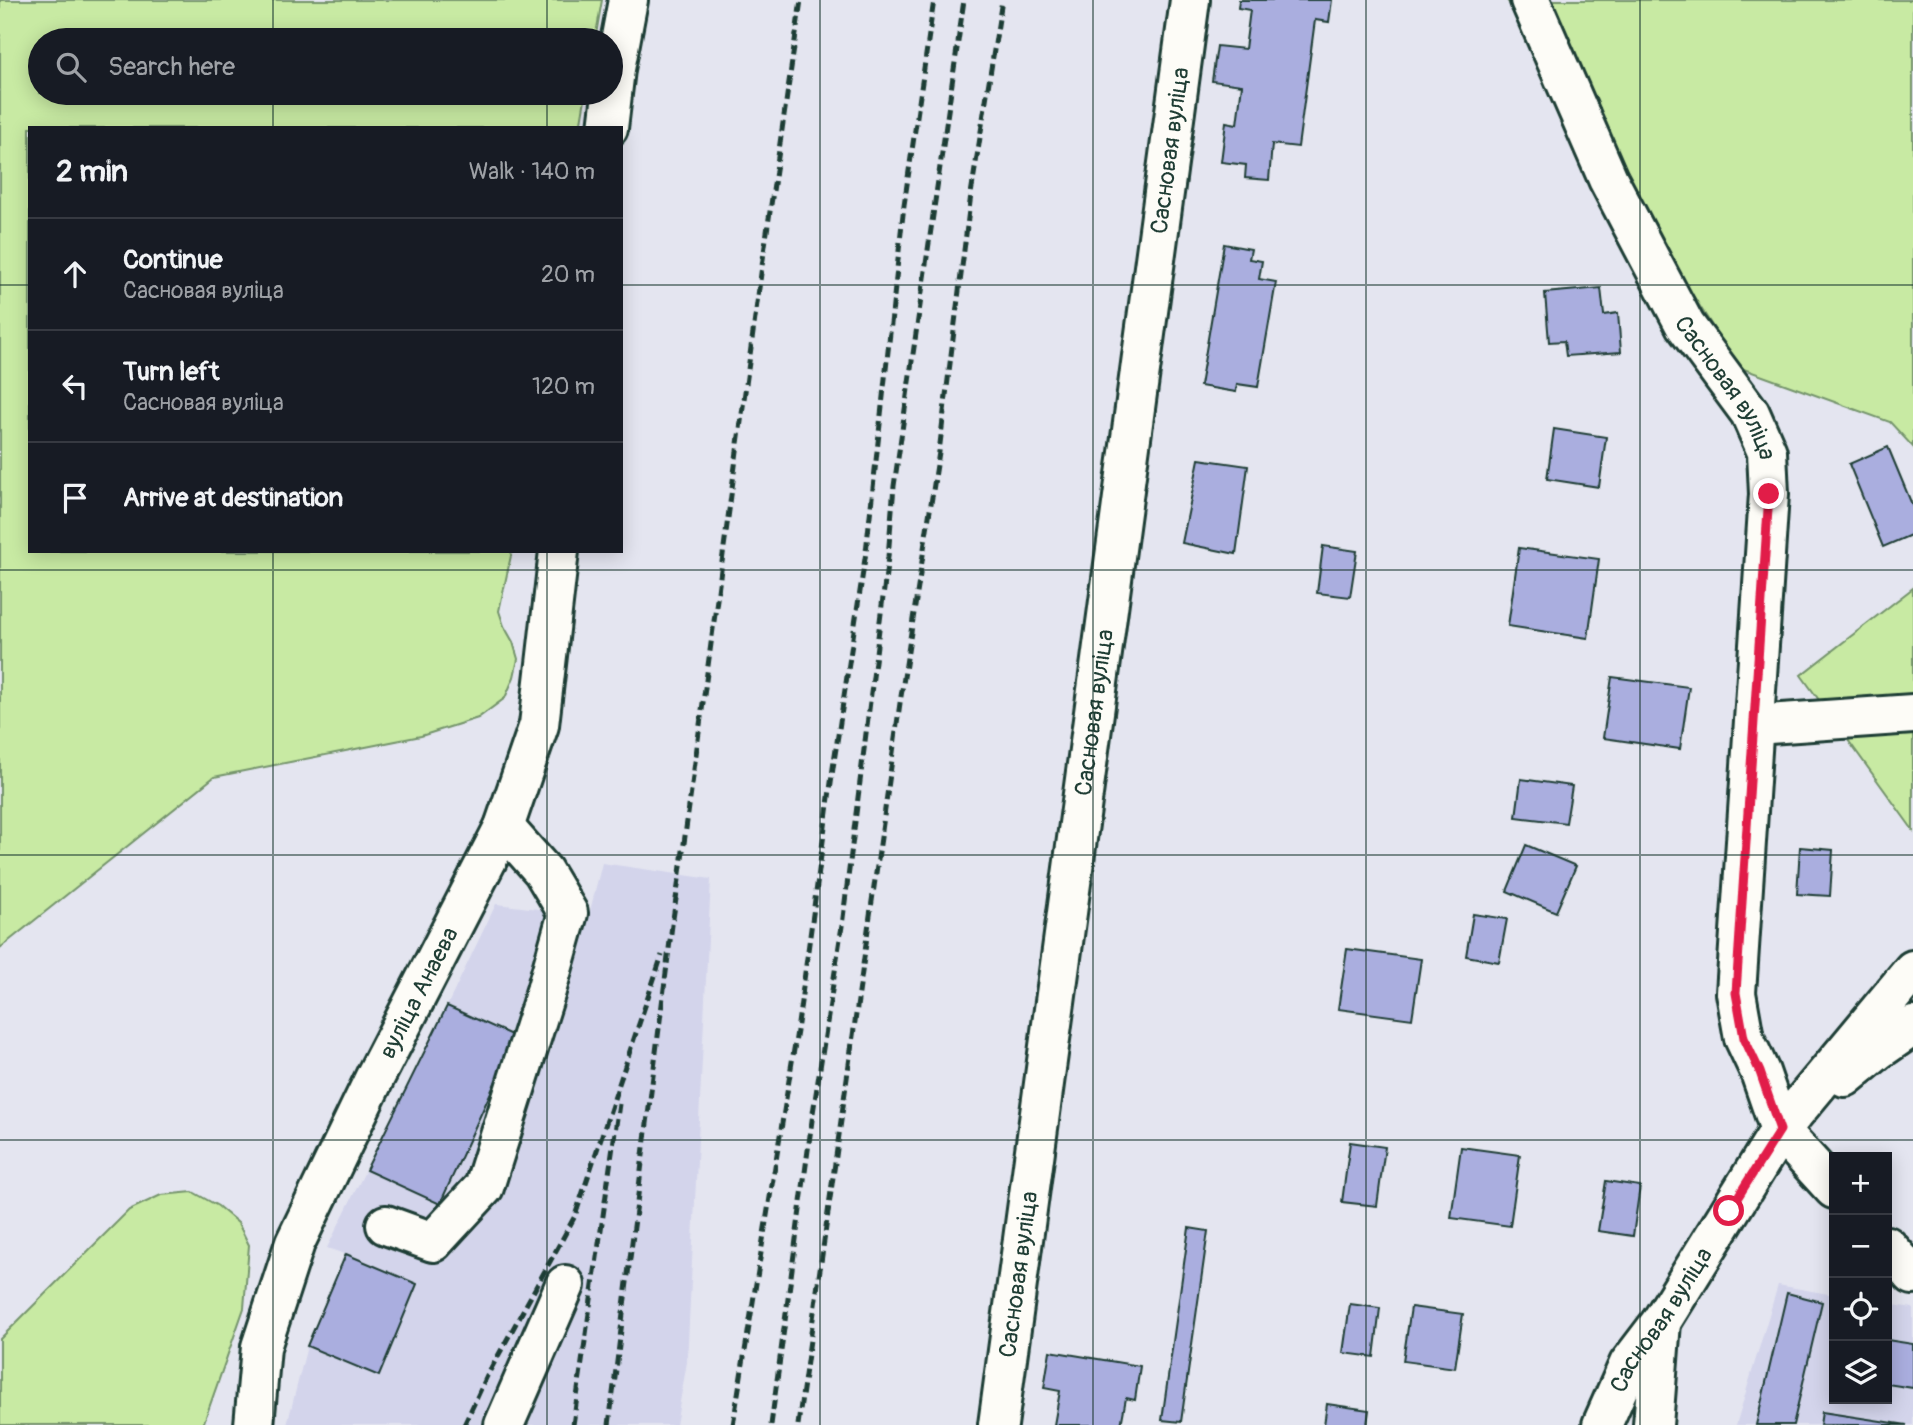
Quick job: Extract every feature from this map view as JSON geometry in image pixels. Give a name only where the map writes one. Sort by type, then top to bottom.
[{"type":"street","points":[[623,28],[628,0]]},
{"type":"street","name":"Сасновая вуліца","points":[[998,1425],[1190,0]]},
{"type":"street","name":"Сасновая вуліца","points":[[1530,0],[1608,178],[1649,257],[1685,325],[1750,413],[1767,452],[1769,494],[1736,993],[1744,1038],[1760,1072],[1780,1130],[1661,1322],[1629,1364],[1602,1425]]},
{"type":"street","points":[[608,126],[611,105]]},
{"type":"street","name":"вуліца Анаева","points":[[254,1425],[261,1347],[295,1242],[376,1075],[504,827],[539,725],[559,553]]},
{"type":"street","points":[[1754,725],[1913,714]]},
{"type":"street","points":[[386,1225],[433,1242],[484,1187],[547,991],[569,913],[543,871],[504,827]]},
{"type":"street","points":[[1780,1130],[1913,970]]},
{"type":"street","points":[[1780,1130],[1878,1050],[1913,1026]]},
{"type":"street","points":[[1780,1130],[1829,1184]]},
{"type":"street","points":[[1892,1252],[1913,1275]]},
{"type":"street","points":[[505,1425],[565,1285]]},
{"type":"street","points":[[1653,1425],[1661,1322]]},
{"type":"shaded area","points":[[602,863],[711,879],[687,1362],[676,1425],[287,1425],[307,1346],[345,1254],[327,1248],[496,904],[589,915]]},
{"type":"shaded area","points":[[1778,1285],[1829,1294],[1829,1404],[1892,1404],[1892,1305],[1913,1308],[1913,1425],[1736,1425]]},
{"type":"green space","points":[[0,0],[602,0],[597,28],[28,28],[28,105],[584,105],[580,126],[28,126],[28,553],[512,553],[499,611],[518,659],[505,698],[478,718],[421,736],[214,777],[0,948]]},
{"type":"green space","points":[[1507,0],[1913,0],[1913,447],[1890,422],[1738,367]]},
{"type":"green space","points":[[1913,588],[1913,830],[1801,675]]},
{"type":"green space","points":[[193,1192],[218,1206],[238,1223],[249,1245],[244,1308],[203,1425],[0,1425],[0,1339],[129,1210],[161,1195]]},
{"type":"building","points":[[1239,0],[1332,0],[1329,22],[1315,20],[1298,147],[1272,144],[1269,180],[1245,178],[1246,165],[1221,162],[1226,122],[1237,124],[1242,85],[1212,81],[1217,46],[1245,49],[1250,10],[1238,8]]},
{"type":"building","points":[[1224,244],[1251,249],[1249,259],[1262,261],[1259,279],[1276,282],[1258,387],[1237,384],[1236,392],[1200,386]]},
{"type":"building","points":[[1601,288],[1604,315],[1618,313],[1621,352],[1566,356],[1564,341],[1549,342],[1545,293]]},
{"type":"building","points":[[1554,429],[1606,437],[1599,487],[1547,479]]},
{"type":"building","points":[[1888,447],[1913,507],[1913,534],[1883,547],[1849,464]]},
{"type":"building","points":[[1199,459],[1248,466],[1236,554],[1182,543]]},
{"type":"building","points":[[1323,546],[1357,551],[1350,597],[1317,593]]},
{"type":"building","points":[[1519,548],[1599,559],[1588,638],[1508,626]]},
{"type":"building","points":[[1612,677],[1689,687],[1680,749],[1603,738]]},
{"type":"building","points":[[1521,779],[1572,786],[1566,823],[1516,817]]},
{"type":"building","points":[[1526,845],[1576,866],[1556,912],[1507,891]]},
{"type":"building","points":[[1800,847],[1833,850],[1830,896],[1797,894]]},
{"type":"building","points":[[1473,914],[1507,919],[1499,962],[1466,956]]},
{"type":"building","points":[[1347,949],[1421,959],[1412,1019],[1338,1009]]},
{"type":"building","points":[[447,1006],[516,1037],[440,1204],[366,1170]]},
{"type":"building","points":[[1350,1142],[1385,1147],[1377,1206],[1342,1202]]},
{"type":"building","points":[[1461,1147],[1520,1155],[1510,1226],[1451,1218]]},
{"type":"building","points":[[1606,1181],[1640,1186],[1633,1236],[1598,1231]]},
{"type":"building","points":[[1189,1228],[1208,1231],[1181,1422],[1162,1420]]},
{"type":"building","points":[[346,1254],[417,1284],[379,1376],[307,1346]]},
{"type":"building","points":[[1787,1293],[1822,1302],[1793,1425],[1756,1425]]},
{"type":"building","points":[[1350,1304],[1380,1308],[1374,1357],[1343,1353]]},
{"type":"building","points":[[1411,1307],[1463,1314],[1455,1368],[1403,1361]]},
{"type":"building","points":[[1892,1341],[1913,1344],[1913,1388],[1892,1385]]},
{"type":"building","points":[[1050,1351],[1140,1366],[1135,1400],[1126,1398],[1121,1425],[1054,1425],[1060,1391],[1044,1388]]},
{"type":"building","points":[[1327,1404],[1369,1410],[1367,1425],[1324,1425]]},
{"type":"building","points":[[1822,1412],[1907,1425],[1820,1425]]},
{"type":"railway","points":[[609,1425],[672,925],[801,0]]},
{"type":"railway","points":[[733,1425],[797,1031],[866,552],[904,205],[934,0]]},
{"type":"railway","points":[[771,1425],[813,1113],[842,926],[888,557],[894,486],[964,0]]},
{"type":"railway","points":[[798,1425],[900,703],[939,452],[971,194],[1002,0]]},
{"type":"railway","points":[[464,1425],[487,1376],[575,1216],[662,955]]},
{"type":"railway","points":[[573,1425],[619,1104]]},
{"type":"route","points":[[1729,1211],[1780,1130],[1760,1072],[1744,1038],[1736,993],[1769,494]]}]
